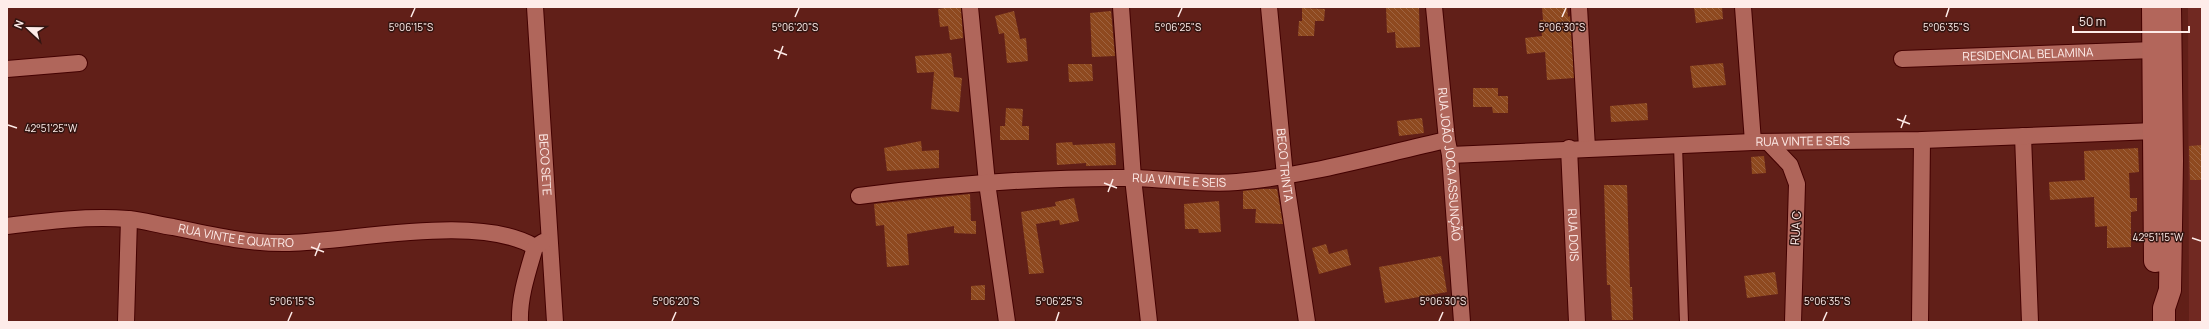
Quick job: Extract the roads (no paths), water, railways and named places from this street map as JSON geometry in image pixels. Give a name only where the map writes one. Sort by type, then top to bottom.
[{"type":"main road","points":[[2153,7],[2156,290],[2164,315]]},
{"type":"main road","points":[[2164,315],[2170,290],[2175,161],[2170,7]]},
{"type":"street","name":"BECO SETE","points":[[535,7],[555,322]]},
{"type":"street","points":[[970,7],[987,183],[1007,322]]},
{"type":"street","points":[[1121,7],[1133,178],[1149,322]]},
{"type":"street","name":"BECO TRINTA","points":[[1269,7],[1285,176],[1307,322]]},
{"type":"street","name":"RUA JOÃO JOCA ASSUNÇÃO","points":[[1434,7],[1449,147],[1462,322]]},
{"type":"street","points":[[1579,7],[1587,148]]},
{"type":"street","points":[[1743,7],[1753,142]]},
{"type":"street","name":"RESIDENCIAL BELAMINA","points":[[1902,59],[2154,50]]},
{"type":"street","points":[[7,69],[79,63]]},
{"type":"street","name":"RUA VINTE E SEIS","points":[[859,196],[914,189],[987,183],[1133,178],[1235,182],[1285,176],[1449,147],[1587,148],[1753,142],[1922,140],[2155,132]]},
{"type":"street","points":[[2023,136],[2030,322]]},
{"type":"street","points":[[1920,322],[1922,140]]},
{"type":"street","name":"RUA C","points":[[1769,143],[1790,165],[1797,184],[1793,322]]},
{"type":"street","name":"RUA DOIS","points":[[1569,148],[1577,322]]},
{"type":"street","name":"RUA VINTE E QUATRO","points":[[7,226],[77,219],[129,219],[254,242],[315,241],[444,230],[504,235],[520,238],[535,247]]},
{"type":"street","points":[[126,322],[129,219]]},
{"type":"street","points":[[520,322],[520,312],[525,282],[535,247],[550,238]]},
{"type":"lane","points":[[1678,145],[1684,322]]}]
